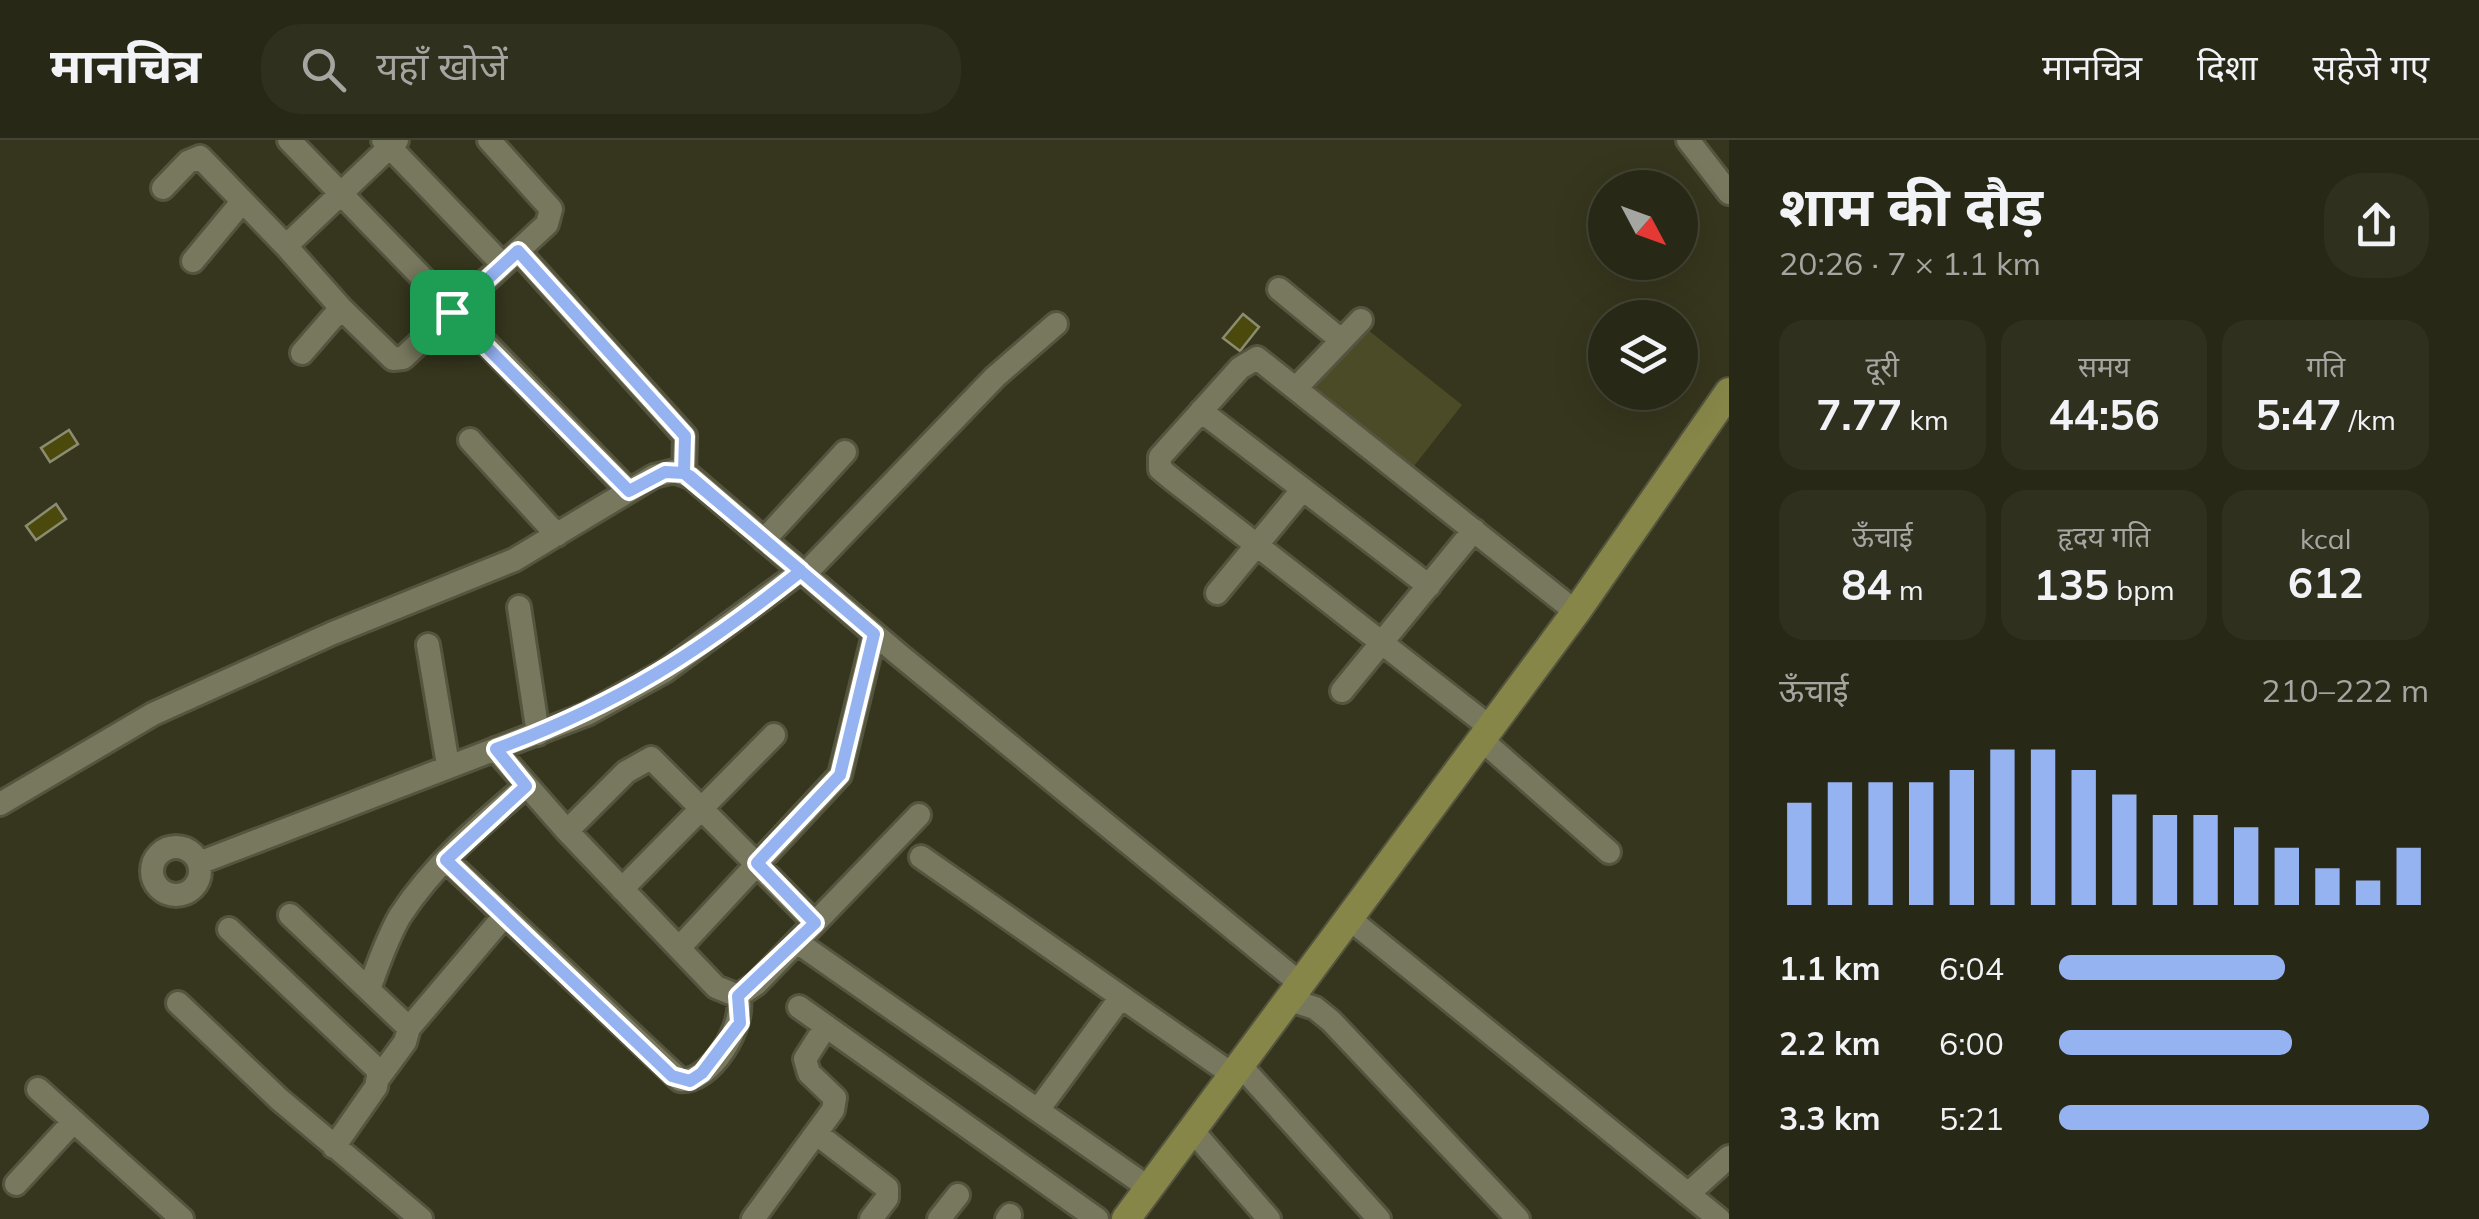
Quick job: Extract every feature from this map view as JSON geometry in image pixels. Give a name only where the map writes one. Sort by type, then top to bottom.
[{"type":"main road","points":[[1126,1219],[1576,612],[1727,395]]},
{"type":"street","points":[[288,140],[629,491]]},
{"type":"street","points":[[163,188],[188,162],[200,157],[341,308],[398,360],[548,224],[551,209],[489,140]]},
{"type":"street","points":[[1688,140],[1729,193]]},
{"type":"street","points":[[286,246],[390,142],[685,436],[684,473]]},
{"type":"street","points":[[193,261],[242,202]]},
{"type":"street","points":[[1279,290],[1341,340]]},
{"type":"street","points":[[302,353],[341,308]]},
{"type":"street","points":[[1296,388],[1360,320]]},
{"type":"street","points":[[199,863],[587,714],[666,672],[803,572],[994,377],[1056,324]]},
{"type":"street","points":[[1576,612],[1262,361],[1252,359],[1160,457],[1160,469],[1382,645],[1486,734],[1609,852]]},
{"type":"street","points":[[1201,411],[1430,586]]},
{"type":"street","points":[[470,440],[557,535]]},
{"type":"street","points":[[764,540],[846,452]]},
{"type":"street","points":[[0,804],[153,714],[333,633],[494,570],[665,472],[684,473],[1332,1021],[1518,1219]]},
{"type":"street","points":[[1218,593],[1304,489]]},
{"type":"street","points":[[1342,691],[1474,530]]},
{"type":"street","points":[[518,608],[538,734]]},
{"type":"street","points":[[678,948],[840,775],[874,634]]},
{"type":"street","points":[[428,645],[448,766]]},
{"type":"street","points":[[622,889],[774,735]]},
{"type":"street","points":[[496,749],[567,831],[716,987],[738,996]]},
{"type":"street","points":[[567,831],[645,758],[657,762],[815,923]]},
{"type":"street","points":[[368,988],[402,914],[446,860],[526,786]]},
{"type":"street","points":[[738,996],[797,942],[920,815]]},
{"type":"street","points":[[921,857],[1120,997],[1236,1070],[1380,1219]]},
{"type":"street","points":[[446,860],[680,1080],[690,1081],[702,1073],[734,1033],[742,1014],[738,996]]},
{"type":"street","points":[[290,915],[410,1028]]},
{"type":"street","points":[[334,1147],[406,1042],[410,1028],[504,916]]},
{"type":"street","points":[[1351,920],[1719,1219]]},
{"type":"street","points":[[229,929],[376,1067],[380,1076]]},
{"type":"street","points":[[797,942],[1149,1188]]},
{"type":"street","points":[[1038,1110],[1120,997]]},
{"type":"street","points":[[178,1003],[334,1147],[421,1219]]},
{"type":"street","points":[[799,1006],[1097,1219]]},
{"type":"street","points":[[759,1217],[817,1134],[836,1098],[809,1073],[806,1059],[826,1026]]},
{"type":"street","points":[[38,1088],[182,1219]]},
{"type":"street","points":[[16,1184],[74,1121]]},
{"type":"street","points":[[1192,1130],[1269,1219]]},
{"type":"street","points":[[817,1134],[887,1188],[887,1198],[871,1219]]},
{"type":"street","points":[[1688,1194],[1729,1156]]},
{"type":"street","points":[[940,1219],[958,1195]]},
{"type":"shaded area","points":[[1363,326],[1462,405],[1414,466],[1310,384]]},
{"type":"building","points":[[1243,314],[1259,327],[1240,351],[1223,338]]},
{"type":"building","points":[[69,430],[78,444],[50,462],[41,448]]},
{"type":"building","points":[[56,504],[66,519],[36,540],[26,526]]},
{"type":"route","points":[[452,312],[518,251],[685,436],[688,448],[684,473],[691,477],[801,571],[874,634],[840,775],[757,863],[815,923],[756,984],[738,996],[742,1008],[740,1023],[724,1048],[690,1081],[672,1076],[446,860],[526,786],[496,749],[587,714],[666,672],[801,571],[684,473],[665,472],[629,491],[452,312]]}]
